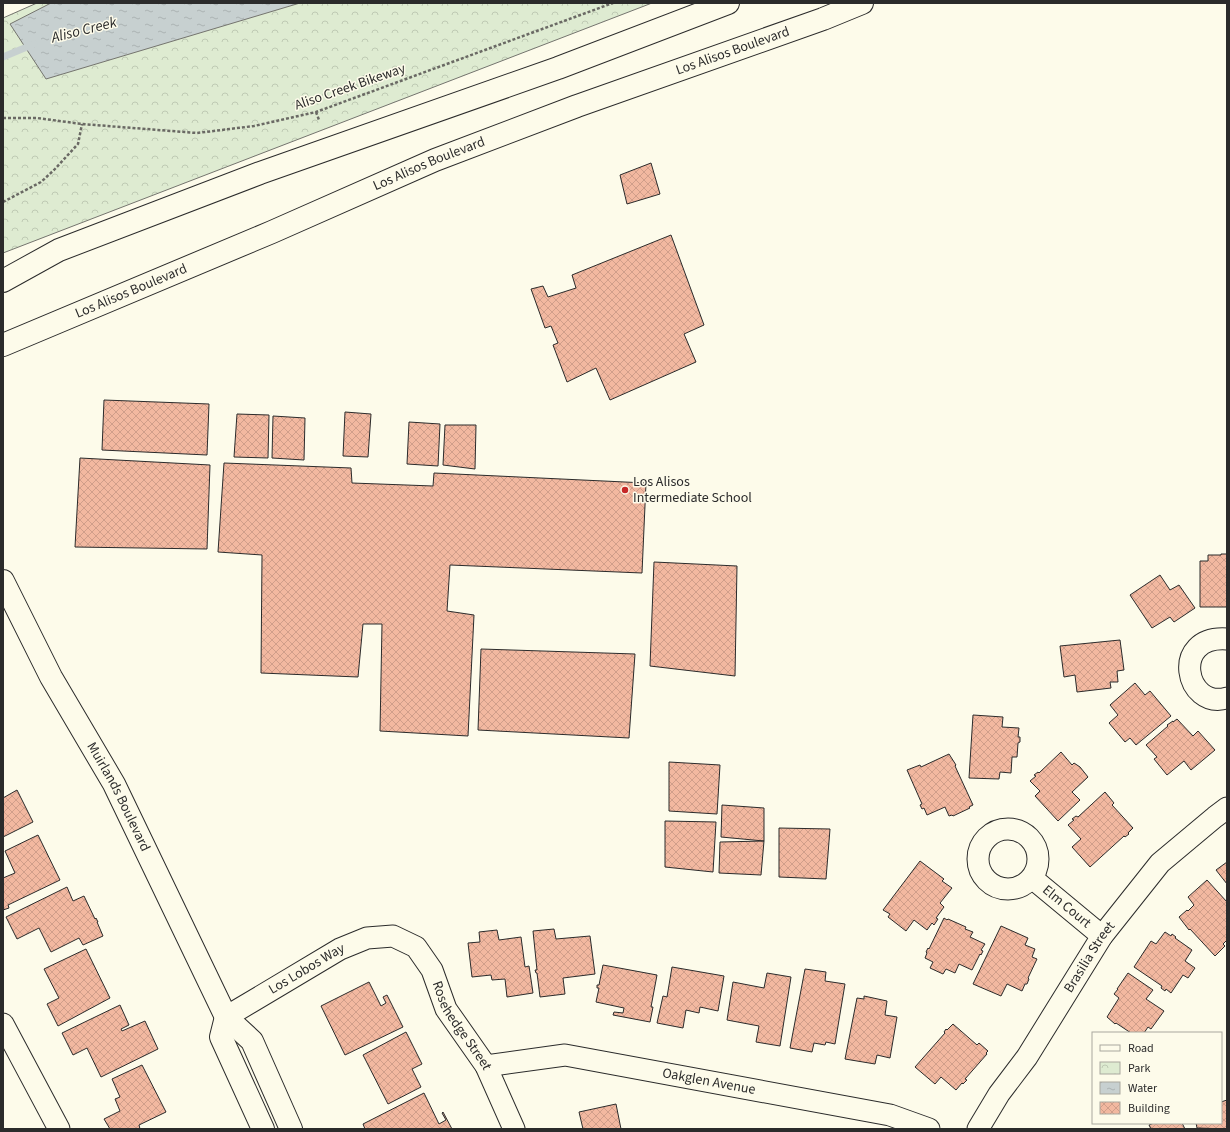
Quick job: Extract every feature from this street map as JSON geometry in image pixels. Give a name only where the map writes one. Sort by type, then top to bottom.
[{"type":"main road","points":[[3,281],[59,250],[253,176],[558,68],[728,3]]},
{"type":"main road","name":"Los Alisos Boulevard","points":[[3,345],[264,235],[435,160],[577,106],[823,19],[862,3]]},
{"type":"main road","name":"Muirlands Boulevard","points":[[3,581],[51,677],[114,784],[226,1017],[252,1041],[291,1129]]},
{"type":"main road","points":[[226,1017],[222,1037],[263,1129]]},
{"type":"street","points":[[1227,639],[1216,638],[1205,642],[1196,650],[1190,660],[1189,672],[1193,684],[1201,693],[1211,698],[1227,698]]},
{"type":"street","name":"Brasilia Street","points":[[978,1129],[999,1094],[1027,1057],[1102,936],[1160,863],[1227,808]]},
{"type":"street","name":"Elm Court","points":[[1032,878],[1102,936]]},
{"type":"street","name":"Los Lobos Way","points":[[226,1017],[340,949],[367,938],[393,936]]},
{"type":"street","name":"Rosehedge Street","points":[[393,936],[416,947],[432,970],[446,1008],[486,1066],[514,1129]]},
{"type":"street","points":[[3,1024],[8,1047],[59,1129]]},
{"type":"street","name":"Oakglen Avenue","points":[[486,1066],[565,1055],[890,1115],[929,1129]]},
{"type":"path","name":"Aliso Creek Bikeway","points":[[3,118],[37,118],[82,124],[197,133],[254,126],[316,112],[614,3]]},
{"type":"path","points":[[316,112],[319,120]]},
{"type":"path","points":[[3,202],[41,182],[54,170],[78,144],[82,124]]},
{"type":"green space","points":[[37,3],[652,3],[3,253],[3,18]]},
{"type":"water","points":[[51,3],[300,3],[46,79],[10,24]]},
{"type":"building","points":[[651,163],[660,194],[627,204],[620,175]]},
{"type":"building","points":[[671,235],[704,325],[684,334],[696,362],[610,400],[596,368],[567,382],[553,345],[558,343],[551,326],[545,328],[531,289],[543,286],[548,297],[576,288],[572,275]]},
{"type":"building","points":[[104,400],[209,404],[207,455],[102,450]]},
{"type":"building","points":[[345,412],[371,414],[368,457],[343,456]]},
{"type":"building","points":[[237,414],[269,415],[268,458],[234,457]]},
{"type":"building","points":[[273,416],[305,418],[304,460],[272,458]]},
{"type":"building","points":[[409,422],[440,424],[438,466],[407,464]]},
{"type":"building","points":[[445,425],[476,425],[475,469],[443,465]]},
{"type":"building","points":[[80,458],[210,465],[207,549],[75,547]]},
{"type":"building","points":[[224,463],[351,468],[352,483],[433,486],[434,473],[646,483],[642,573],[450,565],[447,611],[474,615],[468,736],[380,731],[382,624],[363,624],[358,677],[261,673],[262,555],[218,552]]},
{"type":"building","points":[[1227,554],[1227,607],[1200,607],[1200,561],[1208,561],[1208,555]]},
{"type":"building","points":[[654,562],[737,566],[735,676],[650,666]]},
{"type":"building","points":[[1160,575],[1170,590],[1179,585],[1195,608],[1174,622],[1170,617],[1152,628],[1130,595]]},
{"type":"building","points":[[1120,640],[1124,670],[1117,671],[1118,682],[1110,682],[1111,688],[1077,692],[1075,675],[1064,677],[1060,646]]},
{"type":"building","points":[[481,649],[635,654],[629,738],[478,730]]},
{"type":"building","points":[[1135,683],[1145,695],[1150,691],[1171,716],[1136,745],[1130,738],[1125,742],[1109,723],[1118,715],[1110,705]]},
{"type":"building","points":[[973,715],[1003,717],[1002,727],[1019,728],[1018,737],[1020,737],[1020,742],[1018,743],[1017,757],[1012,757],[1011,773],[1000,772],[999,779],[969,778]]},
{"type":"building","points":[[1177,719],[1193,736],[1198,731],[1215,750],[1191,770],[1184,761],[1167,775],[1154,759],[1157,757],[1146,745],[1168,726],[1167,725]]},
{"type":"building","points":[[1061,752],[1072,765],[1074,763],[1080,767],[1088,777],[1072,792],[1080,800],[1058,821],[1035,796],[1040,791],[1030,781],[1036,776],[1034,775],[1038,772],[1039,773]]},
{"type":"building","points":[[949,754],[956,765],[955,766],[973,805],[953,816],[949,816],[945,807],[927,815],[924,808],[922,809],[920,805],[922,804],[907,770],[920,765],[921,767]]},
{"type":"building","points":[[669,762],[720,765],[717,814],[669,811]]},
{"type":"building","points":[[17,790],[33,822],[3,837],[3,798]]},
{"type":"building","points":[[1105,792],[1114,803],[1112,805],[1133,828],[1128,833],[1129,834],[1125,837],[1124,836],[1090,867],[1072,847],[1081,839],[1068,825],[1074,820],[1072,819],[1076,816],[1078,817]]},
{"type":"building","points":[[722,805],[764,808],[764,841],[721,837]]},
{"type":"building","points":[[665,821],[716,822],[713,872],[665,867]]},
{"type":"building","points":[[779,828],[830,829],[826,879],[779,877]]},
{"type":"building","points":[[38,835],[60,880],[8,905],[9,908],[3,910],[3,878],[15,873],[5,851]]},
{"type":"building","points":[[764,841],[761,875],[719,873],[720,842]]},
{"type":"building","points":[[920,861],[944,879],[942,881],[952,888],[940,903],[944,907],[936,918],[938,919],[934,925],[932,923],[927,930],[914,920],[906,931],[888,917],[890,914],[883,910]]},
{"type":"building","points":[[1227,862],[1227,884],[1216,870]]},
{"type":"building","points":[[1207,880],[1227,902],[1227,940],[1223,944],[1225,946],[1215,956],[1190,929],[1189,930],[1179,917],[1194,905],[1188,897]]},
{"type":"building","points":[[67,887],[73,901],[84,896],[95,919],[96,918],[98,922],[103,936],[83,945],[79,938],[51,952],[39,928],[17,939],[6,917]]},
{"type":"building","points":[[944,918],[966,927],[965,929],[973,932],[970,937],[985,944],[981,950],[983,951],[981,955],[980,954],[972,970],[959,964],[955,973],[946,969],[943,974],[930,968],[933,962],[925,958],[926,952],[928,948],[929,949]]},
{"type":"building","points":[[1001,926],[1028,938],[1025,945],[1035,949],[1032,957],[1037,959],[1028,978],[1027,984],[1025,984],[1022,991],[1007,984],[1001,996],[973,984]]},
{"type":"building","points":[[554,929],[556,939],[590,936],[595,974],[563,978],[565,994],[540,997],[537,973],[535,970],[537,970],[533,931]]},
{"type":"building","points":[[497,930],[499,940],[521,937],[525,967],[529,966],[533,993],[507,997],[505,979],[492,980],[491,975],[472,977],[468,943],[480,942],[479,932]]},
{"type":"building","points":[[1165,932],[1171,936],[1172,934],[1176,937],[1175,938],[1192,950],[1185,961],[1195,968],[1188,978],[1183,975],[1171,993],[1166,989],[1165,991],[1161,988],[1162,986],[1134,967],[1151,941],[1156,944]]},
{"type":"building","points":[[86,949],[110,998],[58,1026],[47,1004],[59,998],[44,969]]},
{"type":"building","points":[[603,965],[657,975],[651,1007],[653,1007],[650,1022],[613,1015],[614,1012],[623,1013],[624,1008],[596,1002],[599,988],[597,988],[597,985],[599,985]]},
{"type":"building","points":[[672,967],[724,976],[718,1011],[700,1007],[699,1013],[686,1010],[683,1028],[657,1023],[663,996],[667,997]]},
{"type":"building","points":[[805,969],[826,972],[825,981],[845,984],[835,1044],[826,1042],[825,1045],[814,1043],[812,1052],[790,1048]]},
{"type":"building","points":[[767,973],[791,977],[780,1046],[756,1042],[759,1026],[727,1020],[733,982],[764,988]]},
{"type":"building","points":[[1128,973],[1153,990],[1146,999],[1164,1011],[1151,1029],[1148,1027],[1145,1032],[1130,1032],[1116,1023],[1115,1024],[1107,1017],[1119,998],[1114,994]]},
{"type":"building","points":[[369,982],[381,1006],[386,1003],[383,997],[387,995],[403,1027],[345,1055],[321,1006]]},
{"type":"building","points":[[864,996],[887,1001],[885,1015],[897,1017],[890,1058],[877,1055],[875,1064],[845,1059],[857,998],[864,999]]},
{"type":"building","points":[[120,1005],[129,1025],[121,1029],[122,1031],[145,1021],[158,1049],[101,1077],[87,1048],[73,1055],[62,1033]]},
{"type":"building","points":[[953,1024],[977,1045],[979,1043],[988,1051],[965,1079],[967,1080],[956,1090],[941,1077],[935,1084],[915,1067],[945,1033],[944,1032],[946,1029],[947,1030]]},
{"type":"building","points":[[406,1032],[422,1064],[412,1069],[421,1087],[388,1104],[363,1055]]},
{"type":"building","points":[[142,1065],[166,1112],[139,1125],[140,1129],[110,1129],[104,1119],[120,1111],[115,1099],[120,1097],[112,1079]]},
{"type":"building","points":[[424,1093],[439,1124],[446,1120],[442,1113],[443,1112],[452,1129],[365,1129],[363,1124]]},
{"type":"building","points":[[1227,1100],[1227,1129],[1197,1128],[1196,1124],[1222,1124],[1222,1102]]},
{"type":"building","points":[[616,1104],[621,1129],[583,1129],[579,1112]]},
{"type":"building","points":[[1182,1124],[1185,1129],[1151,1129],[1149,1125]]},
{"type":"waterway","name":"Aliso Creek","points":[[3,57],[34,44]]},
{"type":"place","name":"Los Alisos Intermediate School","points":[[625,490]]}]
